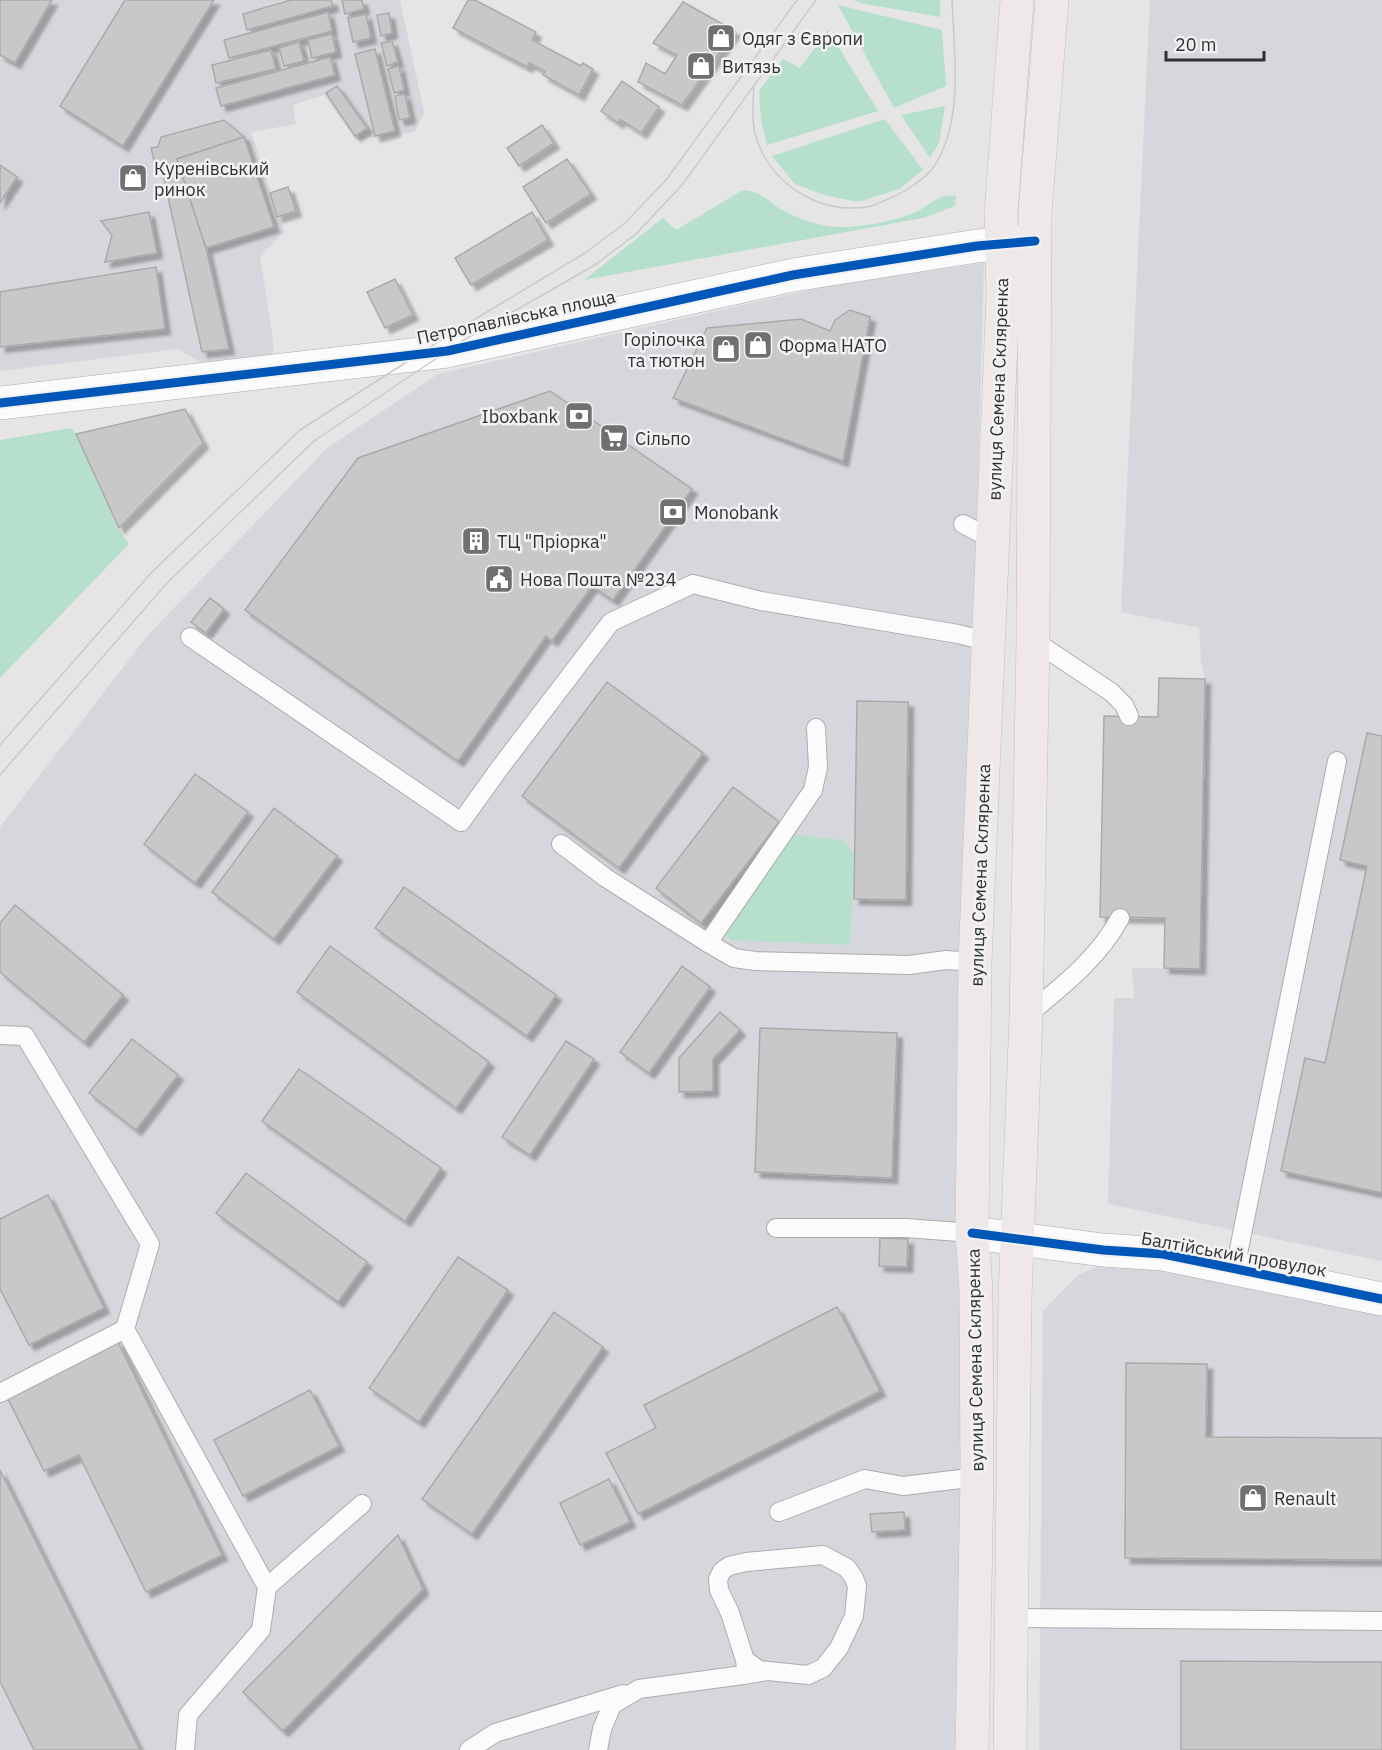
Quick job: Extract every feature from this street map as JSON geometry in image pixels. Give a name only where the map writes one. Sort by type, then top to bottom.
[{"type":"main road","name":"вулиця Семена Скляренка","points":[[972,1750],[977,1477],[976,1289],[972,1233],[975,962],[1003,296],[1001,213],[1017,0]]},
{"type":"main road","name":"вулиця Семена Скляренка","points":[[1010,1750],[1017,1239],[1026,1016],[1033,640],[1035,213],[1052,0]]},
{"type":"street","name":"Петропавлівська площа","points":[[0,403],[447,351],[793,275],[1002,243],[1035,241]]},
{"type":"street","name":"Балтійський провулок","points":[[972,1233],[1103,1250],[1163,1254],[1382,1299]]},
{"type":"lane","points":[[190,637],[461,822],[611,622],[693,584],[761,601],[958,634],[990,642]]},
{"type":"lane","points":[[1033,640],[1111,692],[1124,705],[1129,716]]},
{"type":"lane","points":[[708,943],[813,790],[818,767],[816,728]]},
{"type":"lane","points":[[1234,1269],[1337,761]]},
{"type":"lane","points":[[561,844],[606,878],[734,958],[755,961],[909,965],[946,960],[975,962]]},
{"type":"lane","points":[[1026,1016],[1070,979],[1111,936],[1120,918]]},
{"type":"lane","points":[[0,1035],[26,1036],[150,1244],[125,1329],[267,1587],[261,1630],[188,1715],[185,1750]]},
{"type":"lane","points":[[776,1228],[906,1228],[972,1233]]},
{"type":"lane","points":[[0,1393],[125,1329]]},
{"type":"lane","points":[[779,1512],[865,1479],[903,1486],[977,1477]]},
{"type":"lane","points":[[267,1587],[362,1504]]},
{"type":"lane","points":[[469,1750],[495,1732],[639,1689],[744,1667],[808,1675],[815,1673],[823,1668],[839,1648],[854,1616],[857,1586],[847,1568],[823,1555],[747,1562],[729,1566],[722,1571],[718,1579],[719,1590],[730,1613],[744,1667]]},
{"type":"lane","points":[[1011,1618],[1382,1621]]},
{"type":"lane","points":[[598,1750],[602,1729],[612,1705],[639,1689]]},
{"type":"shaded area","name":"Куренівський ринок","points":[[0,0],[400,0],[424,112],[415,132],[356,140],[324,95],[293,105],[296,124],[251,132],[284,232],[260,256],[273,339],[273,364],[207,366],[178,349],[0,371]]},
{"type":"shaded area","points":[[1150,0],[1382,0],[1382,1261],[1108,1204],[1114,998],[1134,998],[1132,968],[1200,969],[1205,679],[1201,661],[1199,628],[1121,612]]},
{"type":"shaded area","points":[[984,263],[973,664],[963,1750],[0,1750],[0,827],[148,635],[327,448],[438,374],[827,286]]},
{"type":"shaded area","points":[[1115,1259],[1382,1311],[1382,1750],[1039,1750],[1043,1311],[1077,1276]]},
{"type":"green space","points":[[854,0],[940,0],[940,17],[860,3]]},
{"type":"green space","points":[[838,5],[942,30],[946,86],[894,108]]},
{"type":"green space","points":[[828,30],[878,111],[767,145],[761,120],[759,91],[783,59],[800,68]]},
{"type":"green space","points":[[945,106],[939,143],[930,158],[901,115]]},
{"type":"green space","points":[[885,119],[923,170],[899,189],[858,202],[824,195],[795,184],[772,156]]},
{"type":"green space","points":[[743,190],[759,194],[779,208],[802,219],[835,227],[861,226],[895,219],[917,211],[943,197],[956,196],[955,206],[923,218],[584,280],[663,218],[676,230]]},
{"type":"green space","points":[[71,428],[76,434],[118,528],[129,544],[0,678],[0,440]]},
{"type":"green space","points":[[794,835],[844,840],[855,855],[850,945],[731,940],[722,933],[782,841]]},
{"type":"building","points":[[0,0],[52,0],[15,63],[0,55]]},
{"type":"building","points":[[125,0],[214,0],[123,146],[60,106]]},
{"type":"building","points":[[291,0],[331,0],[333,6],[247,30],[243,14]]},
{"type":"building","points":[[342,0],[362,0],[364,9],[345,14]]},
{"type":"building","points":[[468,0],[475,0],[536,32],[532,40],[581,66],[583,63],[593,69],[579,95],[543,75],[545,71],[529,63],[527,67],[453,28]]},
{"type":"building","points":[[683,2],[735,31],[682,105],[638,82],[646,63],[665,74],[677,55],[653,43]]},
{"type":"building","points":[[328,12],[332,31],[229,58],[224,40]]},
{"type":"building","points":[[389,13],[392,33],[381,36],[377,15]]},
{"type":"building","points":[[366,14],[371,38],[353,42],[348,18]]},
{"type":"building","points":[[332,34],[336,52],[312,58],[308,40]]},
{"type":"building","points":[[392,41],[398,62],[387,66],[381,43]]},
{"type":"building","points":[[299,42],[304,61],[284,66],[279,48]]},
{"type":"building","points":[[375,49],[395,131],[375,136],[355,54]]},
{"type":"building","points":[[271,50],[276,69],[216,83],[212,65]]},
{"type":"building","points":[[330,57],[335,75],[221,106],[216,88]]},
{"type":"building","points":[[399,66],[404,90],[394,93],[388,69]]},
{"type":"building","points":[[622,81],[659,107],[641,133],[620,119],[618,123],[601,111]]},
{"type":"building","points":[[337,86],[367,128],[355,136],[326,93]]},
{"type":"building","points":[[405,94],[410,118],[399,120],[395,96]]},
{"type":"building","points":[[224,120],[244,137],[177,159],[206,248],[229,349],[202,352],[161,165],[155,165],[151,148],[158,147],[161,137]]},
{"type":"building","points":[[542,125],[554,143],[519,166],[507,148]]},
{"type":"building","points":[[244,137],[274,227],[206,248],[177,159]]},
{"type":"building","points":[[567,159],[591,194],[546,223],[523,187]]},
{"type":"building","points":[[0,165],[17,177],[0,203]]},
{"type":"building","points":[[288,187],[296,211],[277,217],[270,193]]},
{"type":"building","points":[[149,212],[157,253],[105,262],[112,235],[101,221]]},
{"type":"building","points":[[532,212],[548,240],[471,285],[455,258]]},
{"type":"building","points":[[156,267],[165,329],[0,347],[0,292]]},
{"type":"building","points":[[395,279],[413,315],[385,328],[367,292]]},
{"type":"building","points":[[850,310],[870,317],[843,461],[673,398],[707,328],[801,319],[830,331],[835,320]]},
{"type":"building","name":"ТЦ \"Пріорка\"","points":[[550,391],[692,489],[613,600],[592,586],[552,641],[546,636],[458,761],[245,610],[358,458]]},
{"type":"building","points":[[185,409],[203,443],[119,528],[76,434]]},
{"type":"building","points":[[210,598],[224,609],[206,633],[191,622]]},
{"type":"building","points":[[1159,678],[1205,679],[1200,969],[1164,968],[1165,918],[1100,917],[1104,716],[1158,717]]},
{"type":"building","points":[[607,682],[703,753],[619,868],[522,796]]},
{"type":"building","points":[[857,701],[908,702],[906,900],[854,899]]},
{"type":"building","points":[[1367,733],[1382,736],[1382,1193],[1281,1171],[1305,1058],[1325,1063],[1367,866],[1340,860]]},
{"type":"building","points":[[195,774],[248,812],[195,883],[144,844]]},
{"type":"building","points":[[733,787],[779,822],[701,923],[656,888]]},
{"type":"building","points":[[274,808],[337,856],[274,939],[212,892]]},
{"type":"building","points":[[404,887],[556,995],[527,1036],[375,928]]},
{"type":"building","points":[[15,905],[123,995],[84,1042],[0,972],[0,923]]},
{"type":"building","points":[[330,946],[489,1062],[456,1108],[297,992]]},
{"type":"building","points":[[682,966],[710,987],[649,1073],[620,1052]]},
{"type":"building","points":[[720,1012],[740,1030],[713,1059],[713,1091],[679,1092],[679,1058]]},
{"type":"building","points":[[760,1028],[897,1033],[892,1178],[755,1172]]},
{"type":"building","points":[[132,1039],[178,1075],[136,1130],[89,1093]]},
{"type":"building","points":[[566,1041],[594,1059],[530,1155],[502,1137]]},
{"type":"building","points":[[299,1069],[441,1168],[405,1221],[262,1121]]},
{"type":"building","points":[[246,1173],[367,1262],[338,1302],[216,1213]]},
{"type":"building","points":[[48,1195],[104,1308],[29,1345],[0,1289],[0,1219]]},
{"type":"building","points":[[880,1238],[908,1239],[907,1267],[879,1266]]},
{"type":"building","points":[[458,1257],[508,1290],[419,1422],[369,1388]]},
{"type":"building","points":[[837,1307],[880,1391],[638,1514],[606,1453],[656,1428],[644,1405]]},
{"type":"building","points":[[554,1312],[603,1347],[472,1534],[422,1499]]},
{"type":"building","points":[[118,1342],[222,1555],[146,1592],[79,1455],[44,1471],[6,1395]]},
{"type":"building","name":"Renault","points":[[1126,1363],[1207,1364],[1206,1437],[1382,1438],[1382,1560],[1125,1558]]},
{"type":"building","points":[[310,1390],[339,1446],[243,1496],[214,1440]]},
{"type":"building","points":[[0,1470],[140,1750],[34,1750],[0,1681]]},
{"type":"building","points":[[609,1479],[630,1522],[580,1545],[560,1503]]},
{"type":"building","points":[[904,1512],[905,1530],[872,1532],[870,1514]]},
{"type":"building","points":[[398,1535],[423,1589],[283,1731],[243,1692]]},
{"type":"building","points":[[1181,1661],[1382,1662],[1382,1750],[1181,1750]]},
{"type":"tram line","points":[[0,745],[152,572],[300,430],[452,333],[585,253],[625,223],[666,180],[797,0]]},
{"type":"tram line","points":[[0,775],[167,583],[314,441],[462,341],[595,265],[636,234],[682,185],[816,0]]},
{"type":"tram line","points":[[754,85],[755,134],[771,167],[783,180],[813,200],[830,205],[848,208],[878,204],[907,189],[926,175],[935,165],[944,147],[954,106],[955,62],[952,0]]},
{"type":"cycle path","points":[[0,403],[447,351],[793,275],[977,246],[1035,241]]},
{"type":"cycle path","points":[[972,1233],[1103,1250],[1163,1254],[1382,1299]]},
{"type":"place","name":"Одяг з Європи","points":[[721,38]]},
{"type":"place","name":"Витязь","points":[[701,66]]},
{"type":"place","name":"Куренівський ринок","points":[[133,178]]},
{"type":"place","name":"Форма НАТО","points":[[758,345]]},
{"type":"place","name":"Горілочка та тютюн","points":[[726,349]]},
{"type":"place","name":"Iboxbank","points":[[579,416]]},
{"type":"place","name":"Сільпо","points":[[614,438]]},
{"type":"place","name":"Monobank","points":[[673,512]]},
{"type":"place","name":"ТЦ \"Пріорка\"","points":[[476,541]]},
{"type":"place","name":"Нова Пошта №234","points":[[499,579]]},
{"type":"place","name":"Renault","points":[[1253,1498]]}]
